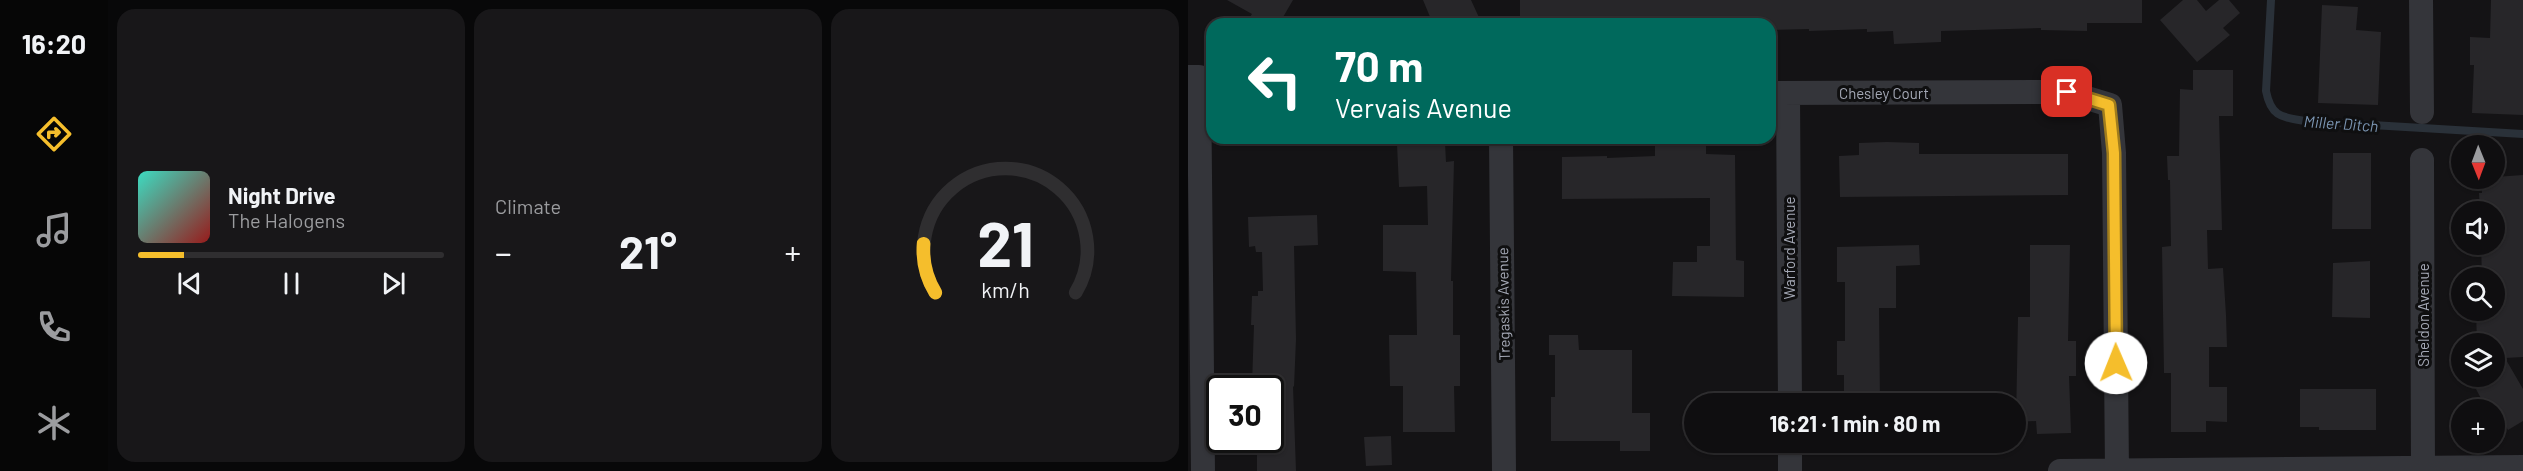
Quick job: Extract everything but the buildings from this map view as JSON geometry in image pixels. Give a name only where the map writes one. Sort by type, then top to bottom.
[{"type":"street","points":[[2421,0],[2421,112]]},
{"type":"street","points":[[1193,77],[1203,471]]},
{"type":"street","name":"Chesley Court","points":[[1779,93],[2067,92],[2109,105],[2114,153],[2116,471]]},
{"type":"street","name":"Warford Avenue","points":[[1779,93],[1790,393]]},
{"type":"street","name":"Tregaskis Avenue","points":[[1501,144],[1504,471]]},
{"type":"street","name":"Sheldon Avenue","points":[[2422,160],[2423,469]]},
{"type":"street","points":[[1790,453],[1790,471]]},
{"type":"street","points":[[2060,471],[2523,467]]},
{"type":"waterway","name":"Miller Ditch","points":[[2271,0],[2266,91],[2274,111],[2284,117],[2305,121],[2523,134]]},
{"type":"route","points":[[2067,92],[2109,105],[2114,153],[2116,363]]}]
